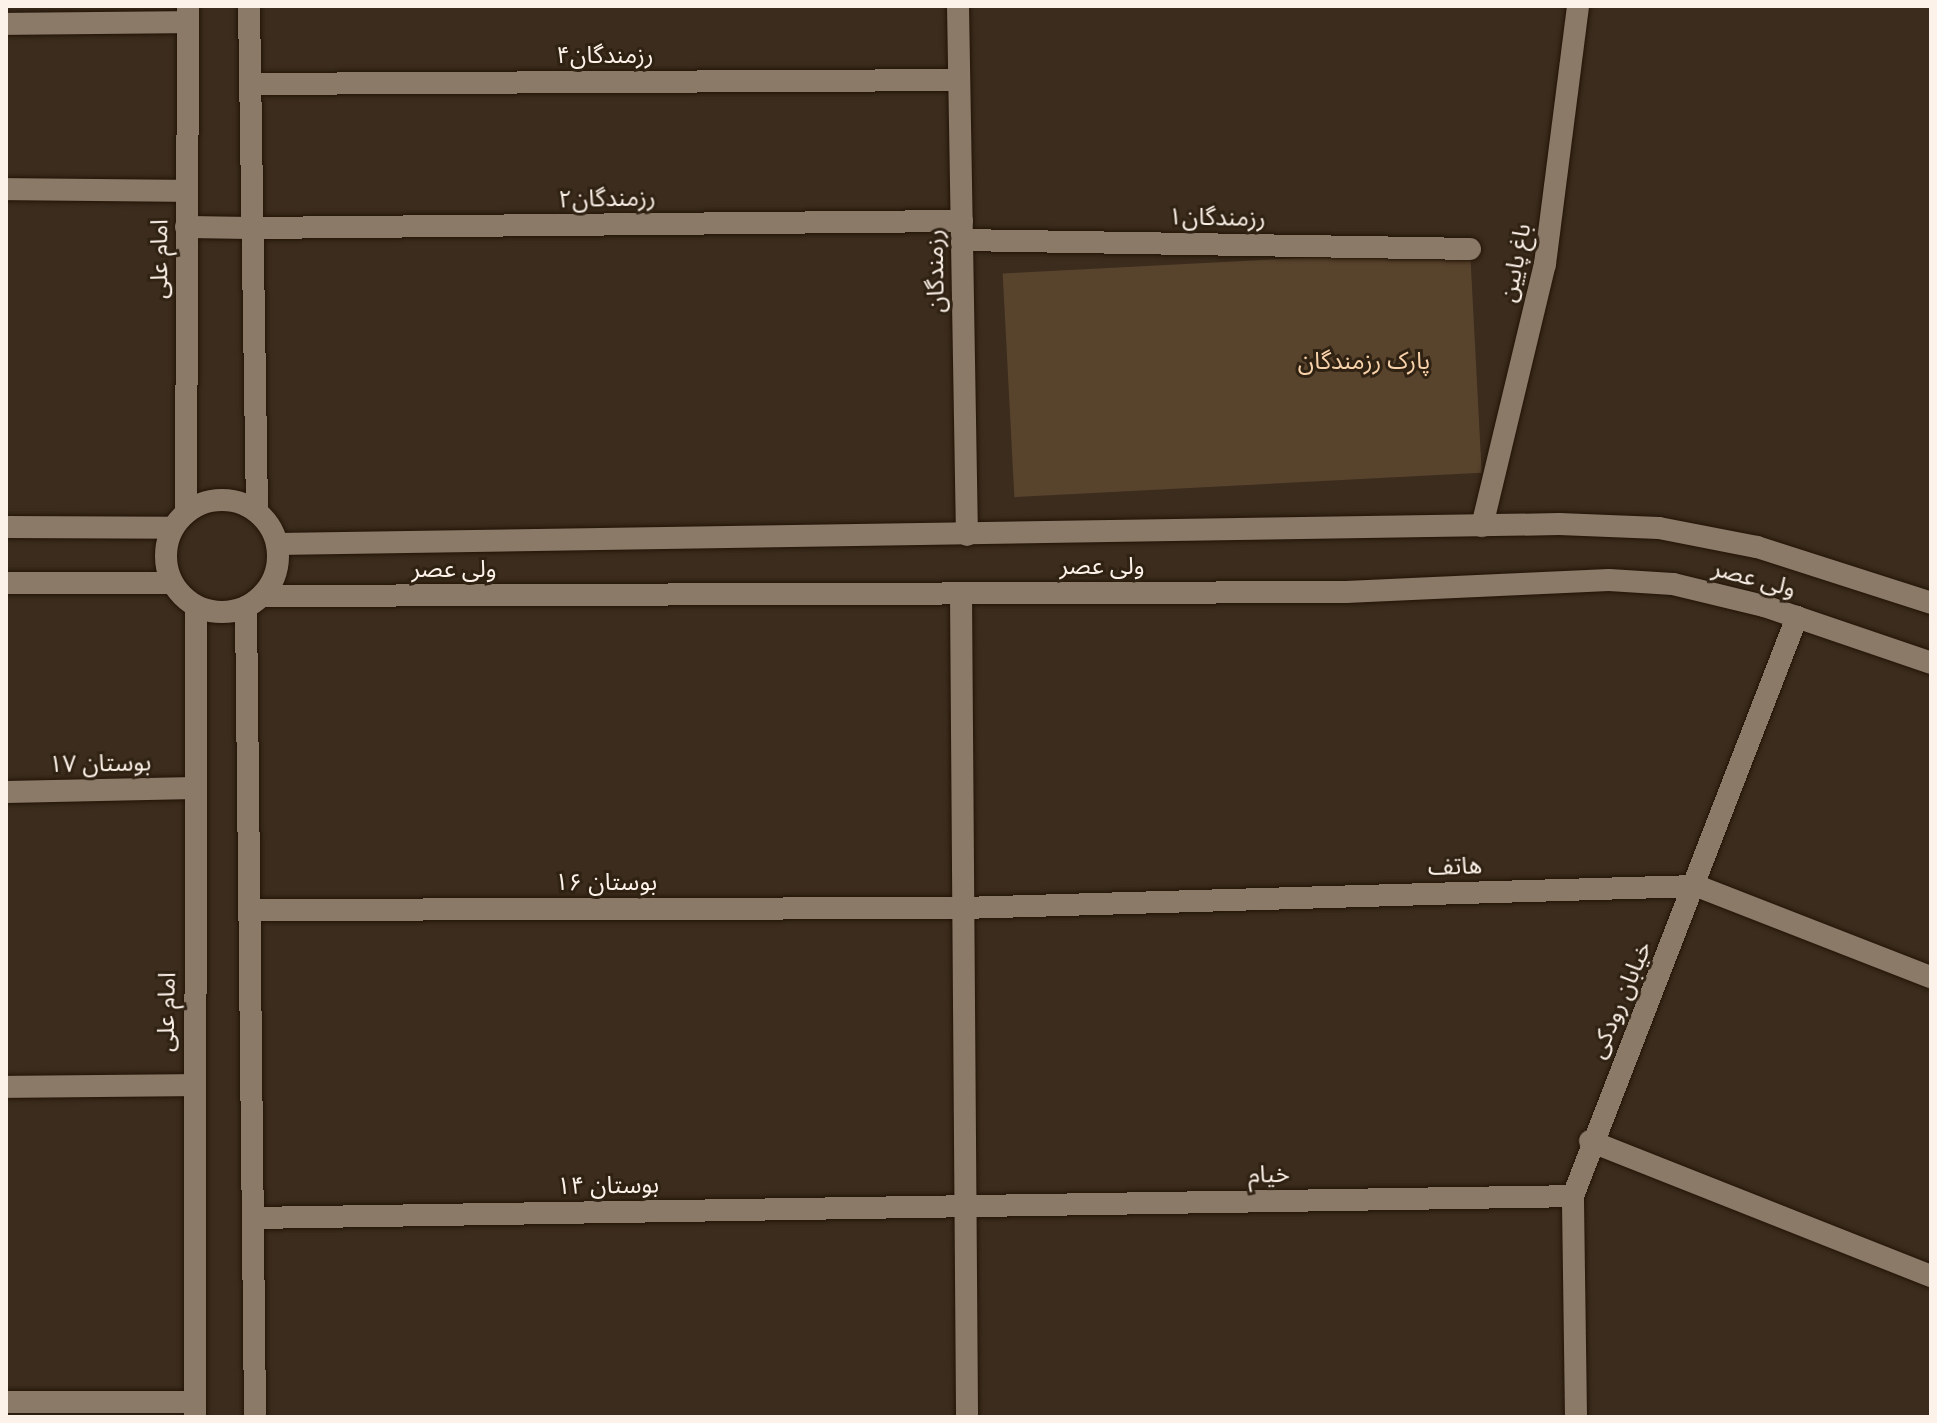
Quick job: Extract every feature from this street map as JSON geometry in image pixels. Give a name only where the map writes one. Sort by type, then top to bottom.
[{"type":"street","points":[[249,6],[257,512],[277,544],[273,581],[254,602],[249,910],[255,1417]]},
{"type":"street","name":"رزمندگان","points":[[958,6],[967,535]]},
{"type":"street","name":"باغ پایین","points":[[1482,526],[1545,264],[1578,6]]},
{"type":"street","points":[[6,24],[188,14]]},
{"type":"street","name":"امام علی","points":[[180,520],[188,14]]},
{"type":"street","name":"رزمندگان۴","points":[[250,84],[959,80]]},
{"type":"street","points":[[6,189],[187,191]]},
{"type":"street","name":"رزمندگان۲","points":[[186,227],[962,231]]},
{"type":"street","name":"رزمندگان۱","points":[[962,231],[1470,249]]},
{"type":"street","points":[[6,527],[180,520],[221,500],[257,512]]},
{"type":"street","points":[[180,520],[166,546],[172,583],[196,607],[254,602]]},
{"type":"street","name":"ولی عصر","points":[[277,544],[1482,526],[1659,528],[1757,547],[1931,603]]},
{"type":"street","name":"ولی عصر","points":[[254,602],[1346,592],[1609,580],[1673,584],[1797,617],[1931,663]]},
{"type":"street","points":[[6,583],[172,583]]},
{"type":"street","points":[[961,594],[967,1417]]},
{"type":"street","name":"امام علی","points":[[195,1409],[192,1085],[196,607]]},
{"type":"street","name":"خیابان رودکی","points":[[1576,1417],[1573,1196],[1590,1141],[1697,886],[1797,617]]},
{"type":"street","name":"بوستان ۱۷","points":[[6,792],[195,788]]},
{"type":"street","name":"هاتف","points":[[963,908],[1697,886],[1931,977]]},
{"type":"street","name":"بوستان ۱۶","points":[[249,910],[963,908]]},
{"type":"street","points":[[6,1087],[192,1085]]},
{"type":"street","points":[[1590,1141],[1931,1276]]},
{"type":"street","name":"خیام","points":[[965,1205],[1573,1196]]},
{"type":"street","name":"بوستان ۱۴","points":[[253,1218],[965,1205]]},
{"type":"street","points":[[6,1402],[195,1409]]},
{"type":"green space","name":"پارک رزمندگان","points":[[1470,249],[1482,473],[1014,497],[1003,273]]}]
